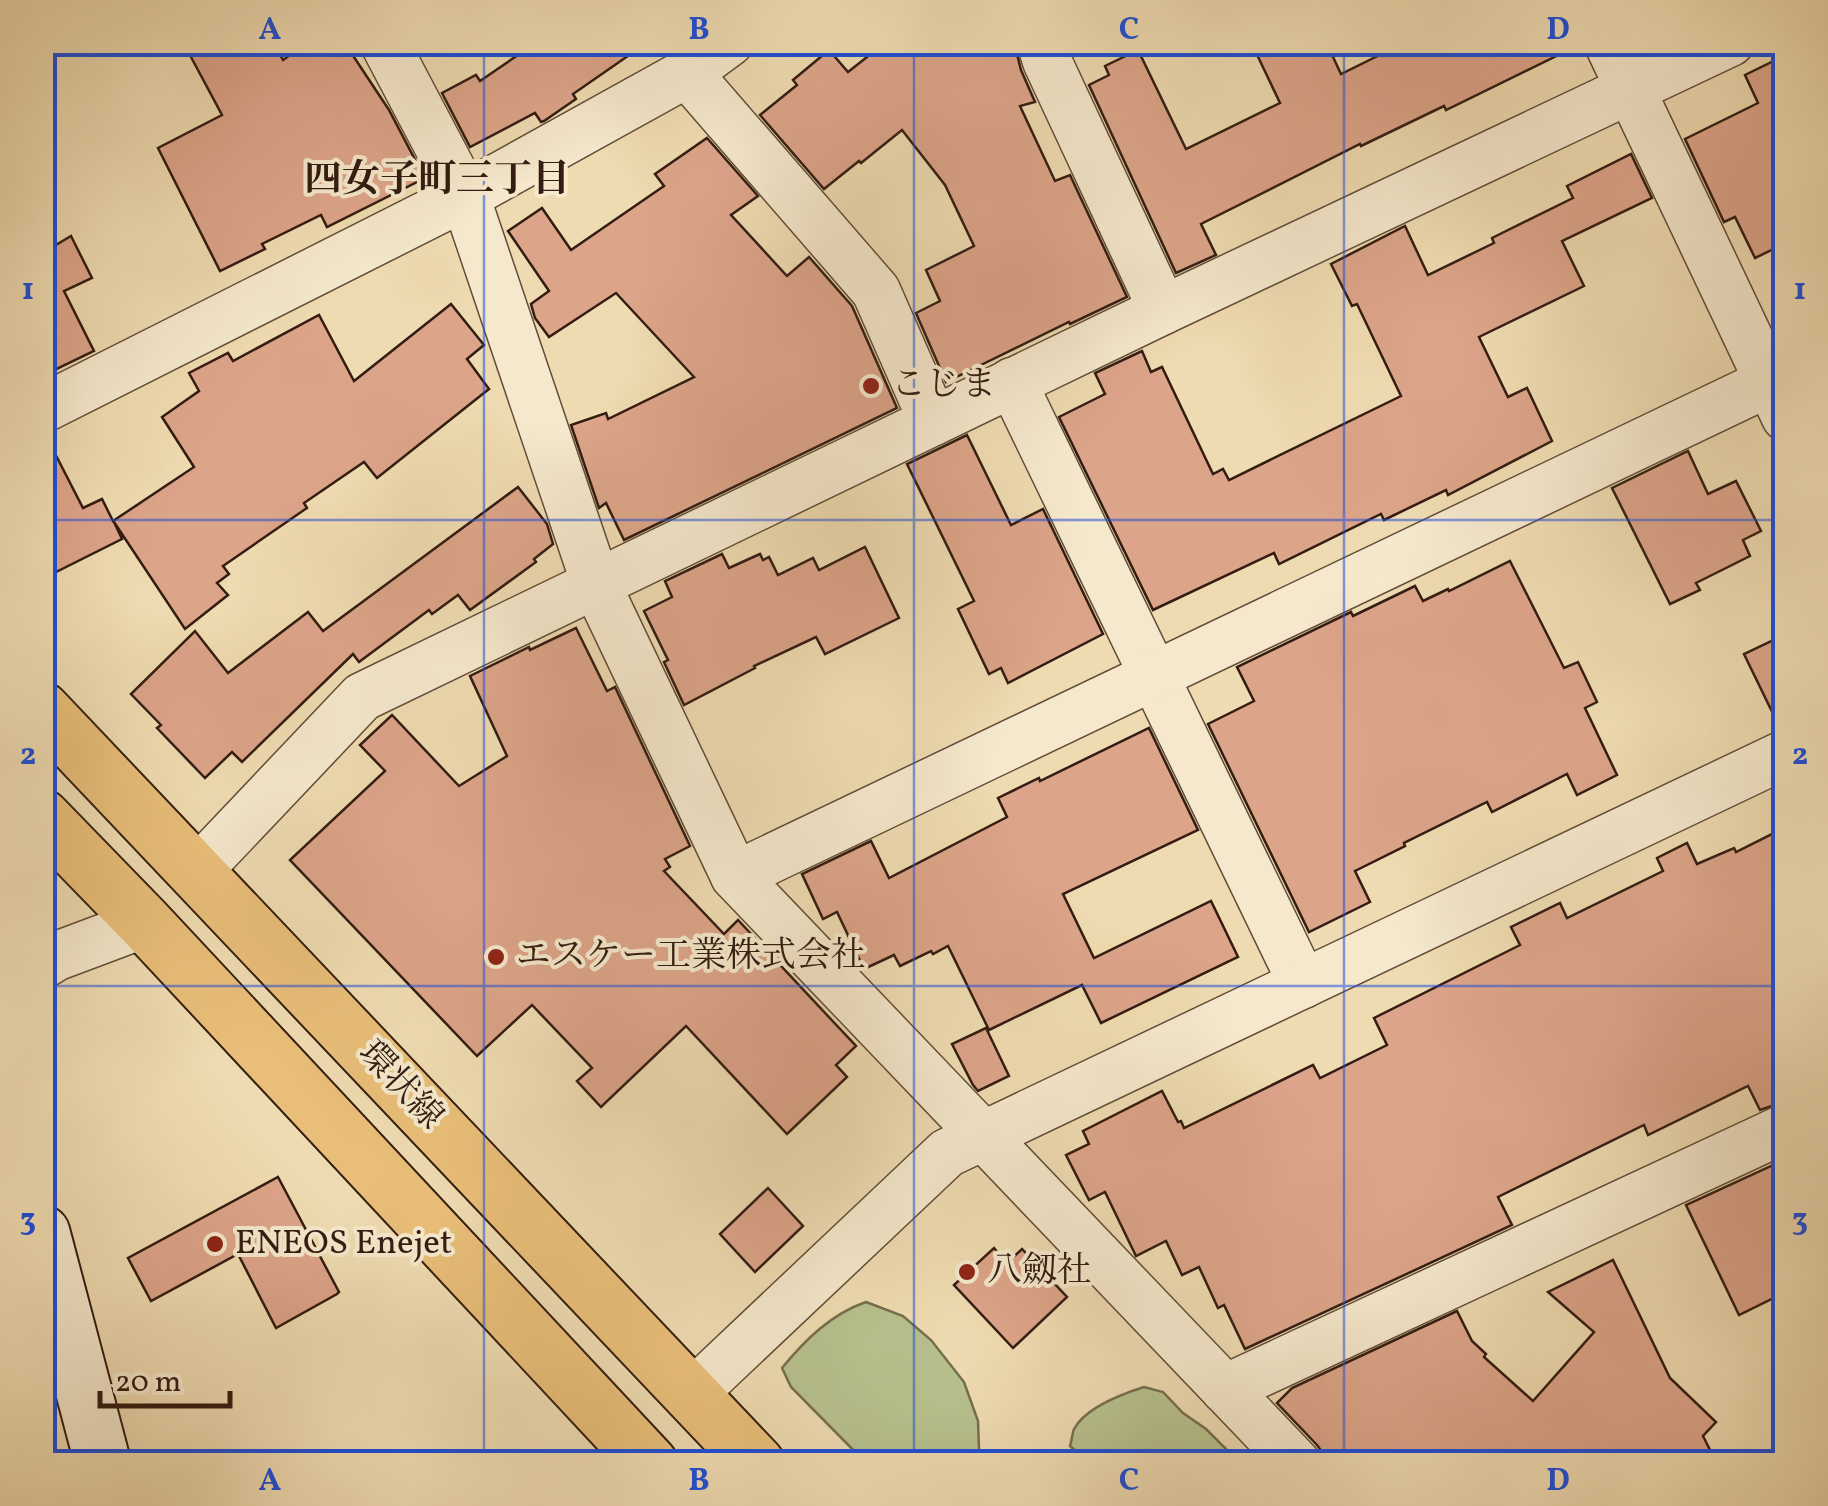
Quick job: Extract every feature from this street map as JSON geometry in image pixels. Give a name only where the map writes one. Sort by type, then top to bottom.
[{"type":"main road","name":"環状線","points":[[42,710],[757,1464]]},
{"type":"main road","points":[[42,818],[145,923],[635,1458]]},
{"type":"street","points":[[384,42],[466,196],[596,584],[735,876],[1297,1464]]},
{"type":"street","points":[[42,408],[466,196],[687,74],[729,42]]},
{"type":"street","points":[[735,876],[1152,676],[1780,391],[1608,42]]},
{"type":"street","points":[[197,871],[362,697],[1162,310],[1730,42]]},
{"type":"street","points":[[1052,49],[1162,310]]},
{"type":"street","points":[[687,74],[876,291],[933,420]]},
{"type":"street","points":[[1012,382],[1303,984]]},
{"type":"street","points":[[692,1394],[947,1153],[1786,754]]},
{"type":"street","points":[[42,965],[145,923]]},
{"type":"street","points":[[1225,1389],[1786,1128]]},
{"type":"street","points":[[42,1233],[102,1464]]},
{"type":"green space","points":[[866,1302],[903,1316],[931,1340],[964,1382],[978,1421],[979,1449],[971,1463],[866,1463],[791,1387],[782,1368],[830,1321]]},
{"type":"green space","points":[[1144,1387],[1163,1392],[1240,1463],[1163,1463],[1153,1457],[1109,1460],[1088,1456],[1070,1446],[1074,1429],[1087,1414]]},
{"type":"building","points":[[183,42],[273,42],[283,60],[309,42],[344,42],[389,110],[422,173],[416,176],[419,181],[327,227],[321,215],[262,244],[265,249],[220,271],[158,148],[222,115]]},
{"type":"building","points":[[537,42],[648,42],[573,94],[576,99],[544,121],[535,113],[470,147],[442,93],[476,75],[480,81]]},
{"type":"building","points":[[886,42],[1014,42],[1035,102],[1020,106],[1055,181],[1070,175],[1127,297],[946,382],[916,313],[940,301],[926,270],[974,246],[945,185],[902,130],[824,189],[760,115],[797,85],[793,80],[829,50],[848,72]]},
{"type":"building","points":[[1251,42],[1326,42],[1341,74],[1406,42],[1581,44],[1446,110],[1444,106],[1360,144],[1201,224],[1216,255],[1176,273],[1089,85],[1109,75],[1105,66],[1138,50],[1186,149],[1280,103]]},
{"type":"building","points":[[1786,55],[1786,243],[1755,258],[1735,217],[1724,222],[1685,139],[1758,103],[1745,75]]},
{"type":"building","points":[[707,138],[758,196],[731,215],[787,276],[809,257],[852,306],[897,408],[624,540],[606,503],[599,508],[571,425],[606,413],[608,419],[694,377],[616,293],[549,337],[535,318],[531,304],[549,291],[508,231],[542,208],[571,250],[664,186],[655,174]]},
{"type":"building","points":[[1631,154],[1652,198],[1562,241],[1584,286],[1479,337],[1508,397],[1527,388],[1552,441],[1448,495],[1446,490],[1384,520],[1381,514],[1279,564],[1274,553],[1153,610],[1059,417],[1105,394],[1095,373],[1142,351],[1151,372],[1162,367],[1213,474],[1223,469],[1229,480],[1401,396],[1357,304],[1352,306],[1331,264],[1405,226],[1428,275],[1573,198],[1567,186]]},
{"type":"building","points":[[71,236],[92,278],[64,291],[94,351],[42,376],[42,250]]},
{"type":"building","points":[[451,304],[484,345],[467,359],[489,389],[377,478],[364,462],[304,503],[307,508],[223,566],[229,574],[217,583],[228,595],[185,629],[114,522],[122,539],[42,579],[42,436],[46,436],[83,508],[102,499],[113,521],[194,467],[162,417],[199,391],[189,373],[228,353],[233,361],[319,315],[354,381]]},
{"type":"building","points":[[967,435],[1011,525],[1043,509],[1103,634],[1008,683],[1001,668],[989,674],[958,609],[974,601],[907,464]]},
{"type":"building","points":[[1688,451],[1708,494],[1736,481],[1761,531],[1743,540],[1750,556],[1696,583],[1700,590],[1670,604],[1612,488]]},
{"type":"building","points":[[518,487],[547,524],[553,544],[534,559],[536,562],[470,610],[458,595],[432,614],[429,610],[359,662],[353,654],[242,762],[232,752],[205,778],[131,694],[195,631],[228,673],[308,612],[323,631]]},
{"type":"building","points":[[865,547],[899,618],[825,654],[816,637],[684,705],[644,611],[672,597],[665,581],[722,554],[729,568],[760,554],[763,560],[769,557],[778,575],[813,558],[819,570]]},
{"type":"building","points":[[1510,561],[1564,668],[1578,662],[1597,702],[1585,708],[1617,775],[1577,795],[1567,774],[1492,812],[1487,802],[1404,843],[1405,846],[1355,871],[1370,902],[1309,932],[1208,724],[1254,701],[1237,667],[1415,586],[1423,601]]},
{"type":"building","points":[[576,628],[607,691],[615,687],[690,846],[665,859],[670,867],[664,871],[724,934],[738,920],[856,1046],[836,1065],[847,1077],[787,1134],[686,1026],[601,1107],[577,1081],[592,1068],[532,1005],[477,1056],[290,860],[385,771],[360,745],[392,715],[459,786],[507,756],[470,676]]},
{"type":"building","points":[[1786,634],[1786,727],[1780,728],[1744,654]]},
{"type":"building","points":[[1149,728],[1198,830],[1063,894],[1094,958],[1211,901],[1238,957],[1101,1023],[1082,985],[989,1030],[948,946],[900,966],[894,955],[864,969],[837,912],[823,919],[802,874],[871,841],[889,878],[1007,817],[998,798]]},
{"type":"building","points":[[1786,827],[1786,1101],[1760,1110],[1748,1086],[1648,1135],[1644,1125],[1498,1197],[1512,1225],[1245,1349],[1224,1305],[1218,1308],[1199,1267],[1182,1275],[1166,1241],[1136,1256],[1105,1192],[1089,1200],[1066,1155],[1089,1144],[1083,1131],[1162,1091],[1184,1128],[1313,1065],[1320,1078],[1387,1045],[1374,1018],[1520,945],[1511,927],[1560,903],[1567,918],[1663,871],[1657,858],[1687,843],[1697,864],[1734,848],[1736,852]]},
{"type":"building","points":[[986,1028],[1009,1076],[978,1091],[952,1044]]},
{"type":"building","points":[[1786,1159],[1786,1292],[1739,1315],[1686,1205]]},
{"type":"building","points":[[278,1177],[337,1294],[276,1328],[238,1254],[151,1301],[128,1258]]},
{"type":"building","points":[[768,1188],[803,1226],[755,1272],[720,1234]]},
{"type":"building","points":[[994,1248],[1007,1263],[1022,1249],[1067,1297],[1013,1348],[954,1285]]},
{"type":"building","points":[[1613,1260],[1670,1378],[1716,1422],[1703,1436],[1717,1464],[1331,1464],[1277,1403],[1292,1388],[1457,1311],[1472,1341],[1486,1354],[1484,1357],[1533,1401],[1594,1332],[1548,1292]]},
{"type":"place","name":"こじま","points":[[871,386]]},
{"type":"place","name":"エスケー工業株式会社","points":[[496,957]]},
{"type":"place","name":"ENEOS Enejet","points":[[215,1244]]},
{"type":"place","name":"八劔社","points":[[967,1272]]},
{"type":"district","name":"四女子町三丁目","points":[[437,181]]}]
